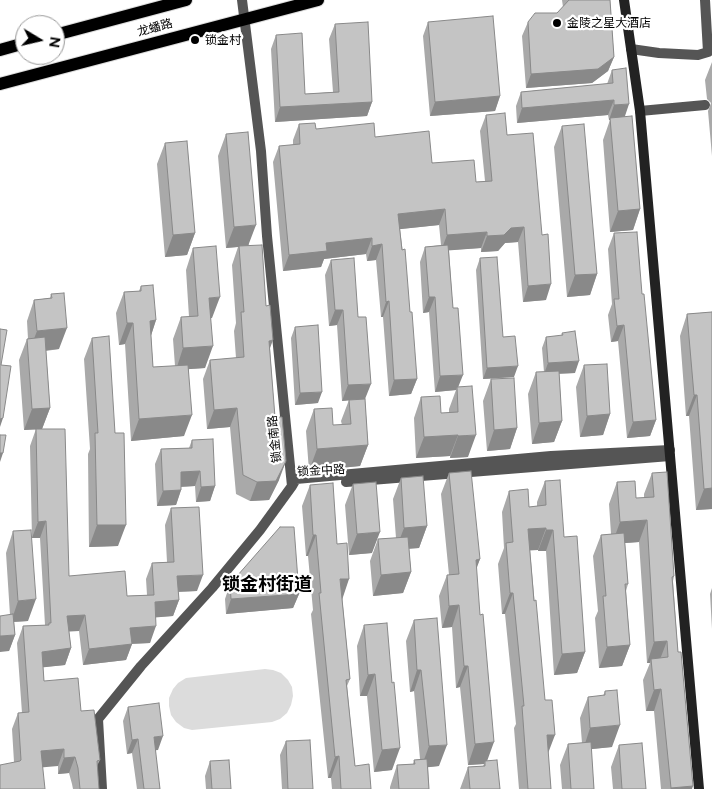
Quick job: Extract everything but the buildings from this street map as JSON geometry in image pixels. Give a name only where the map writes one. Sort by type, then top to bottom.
[{"type":"main road","name":"龙蟠路","points":[[65,32],[186,0]]},
{"type":"main road","name":"龙蟠路","points":[[0,84],[318,0]]},
{"type":"main road","points":[[0,50],[15,46]]},
{"type":"street","name":"锁金南路","points":[[242,0],[246,18],[261,151],[267,236],[292,486]]},
{"type":"street","points":[[624,0],[640,111],[699,789]]},
{"type":"street","points":[[631,49],[659,53],[710,54],[705,0]]},
{"type":"street","points":[[640,111],[705,105]]},
{"type":"street","name":"锁金中路","points":[[292,486],[296,480],[551,456],[670,453]]},
{"type":"street","points":[[102,789],[98,719],[141,666],[212,588],[260,530],[292,486]]},
{"type":"shaded area","points":[[265,669],[281,673],[292,687],[291,705],[287,713],[280,719],[272,722],[192,730],[184,728],[171,715],[169,698],[178,683],[186,678]]},
{"type":"place","name":"金陵之星大酒店","points":[[557,23]]},
{"type":"place","name":"锁金村","points":[[195,40]]},
{"type":"district","name":"锁金村街道","points":[[267,585]]}]
